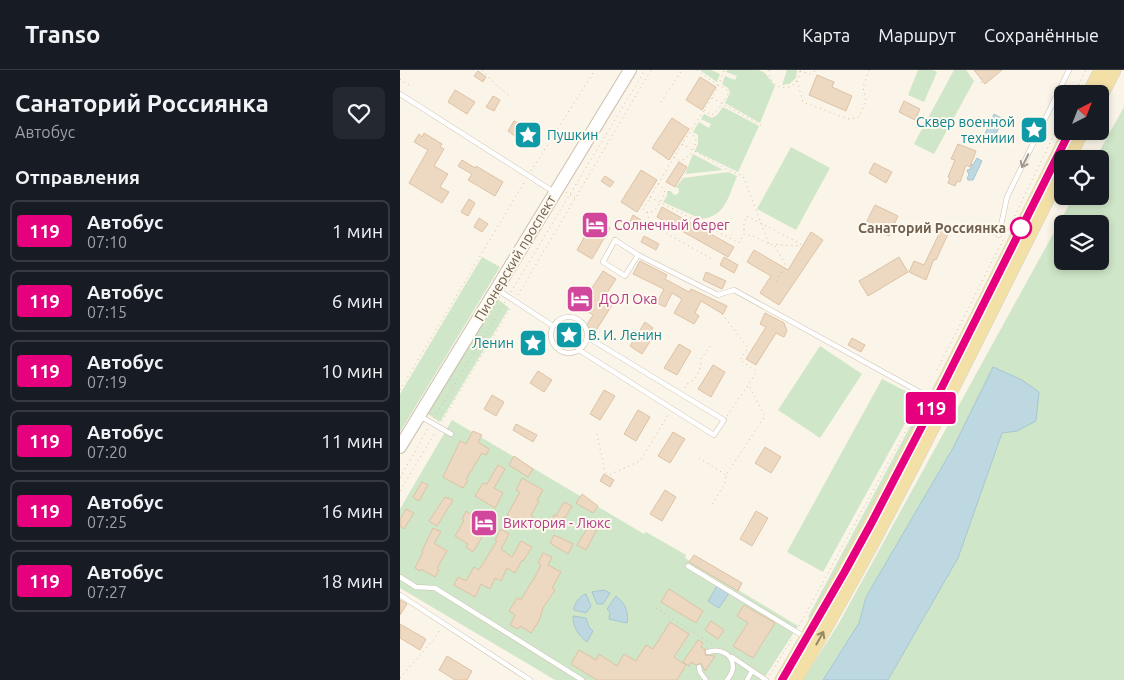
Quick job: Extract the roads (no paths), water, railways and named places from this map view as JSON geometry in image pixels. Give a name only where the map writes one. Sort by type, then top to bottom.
[{"type":"main road","points":[[1087,85],[1101,70]]},
{"type":"main road","points":[[1106,85],[1114,70]]},
{"type":"main road","points":[[782,680],[801,635],[844,573],[930,398],[1065,140]]},
{"type":"main road","points":[[795,680],[841,599],[944,405],[1054,186]]},
{"type":"street","name":"Пионерский проспект","points":[[400,446],[630,70]]},
{"type":"lane","points":[[999,235],[1007,197],[1069,70]]},
{"type":"lane","points":[[400,94],[555,193]]},
{"type":"lane","points":[[638,254],[625,276],[602,262],[615,240],[638,254],[718,295],[734,290],[930,398]]},
{"type":"lane","points":[[496,288],[553,326]]},
{"type":"lane","points":[[574,318],[584,325],[587,337],[582,348],[569,354],[557,349],[552,342],[551,333],[553,326],[562,319],[574,318]]},
{"type":"lane","points":[[579,350],[714,435],[724,420],[587,337]]},
{"type":"lane","points":[[419,416],[451,434]]},
{"type":"lane","points":[[688,566],[801,635]]},
{"type":"lane","points":[[400,577],[416,587],[435,588],[582,680]]},
{"type":"lane","points":[[400,595],[530,680]]},
{"type":"lane","points":[[708,652],[722,651],[767,680]]},
{"type":"lane","points":[[728,680],[734,665],[730,656]]},
{"type":"lane","points":[[699,667],[706,680]]},
{"type":"lane","points":[[747,680],[752,671]]},
{"type":"water","points":[[994,114],[1003,119],[991,144],[982,140]]},
{"type":"water","points":[[977,158],[982,161],[973,180],[968,180],[967,170],[971,169],[971,164],[973,165]]},
{"type":"water","points":[[993,367],[1022,380],[1039,392],[1036,421],[1017,431],[1002,433],[958,558],[888,680],[823,680],[859,623],[866,597],[953,448]]},
{"type":"water","points":[[717,586],[729,593],[719,608],[708,601]]},
{"type":"water","points":[[604,590],[610,593],[603,604],[597,604],[592,592]]},
{"type":"water","points":[[586,594],[591,606],[586,613],[574,610],[578,600]]},
{"type":"water","points":[[616,596],[626,608],[627,623],[609,619],[610,612],[607,609]]},
{"type":"water","points":[[573,616],[586,618],[589,627],[593,631],[587,642],[577,630]]},
{"type":"place","name":"Сквер военной техниии","points":[[1034,130]]},
{"type":"place","name":"Пушкин","points":[[528,135]]},
{"type":"place","name":"Солнечный берег","points":[[595,225]]},
{"type":"place","name":"Санаторий Россиянка","points":[[1021,228]]},
{"type":"place","name":"ДОЛ Ока","points":[[580,299]]},
{"type":"place","name":"В. И. Ленин","points":[[569,335]]},
{"type":"place","name":"Ленин","points":[[533,343]]},
{"type":"place","name":"Виктория - Люкс","points":[[484,523]]}]
